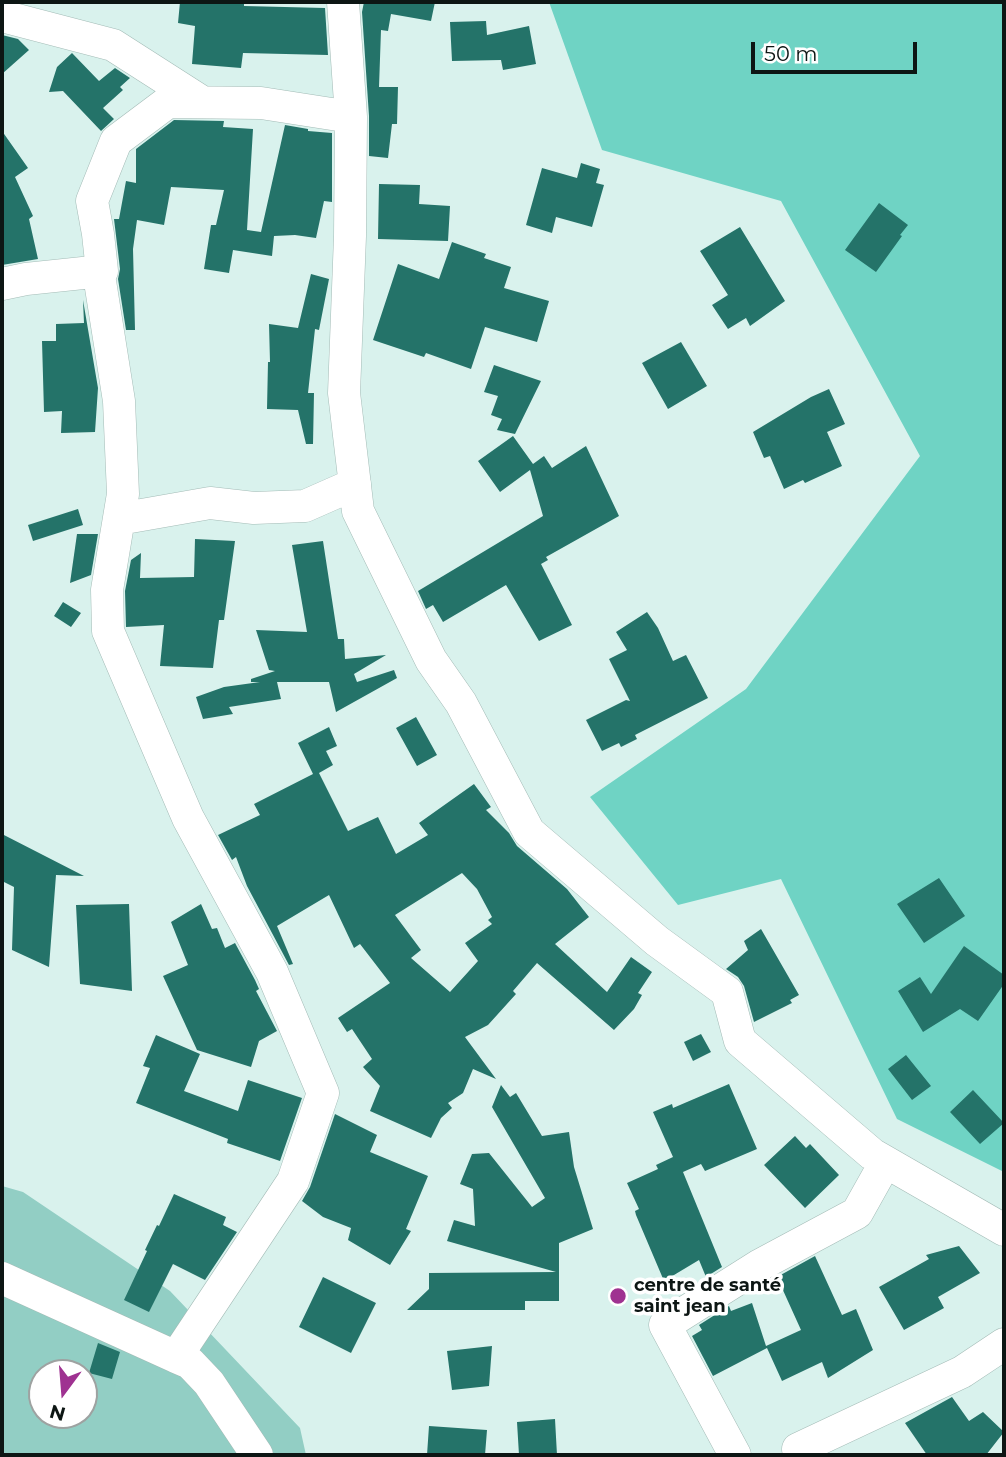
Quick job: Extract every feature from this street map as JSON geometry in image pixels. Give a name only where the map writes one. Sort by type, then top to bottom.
[{"type":"street","points":[[343,2],[351,117],[344,393],[358,511],[430,660],[461,703],[529,832],[657,941],[727,992],[740,1041],[872,1154],[1004,1230]]},
{"type":"street","points":[[2,16],[113,44],[202,102]]},
{"type":"street","points":[[177,1357],[293,1181],[323,1094],[272,972],[188,818],[108,631],[107,590],[123,494],[119,401],[99,275],[102,271],[92,201],[116,141],[167,102],[261,103],[351,117]]},
{"type":"street","points":[[2,284],[102,271]]},
{"type":"street","points":[[118,519],[210,503],[254,508],[305,506],[355,484]]},
{"type":"street","points":[[735,1455],[665,1325],[760,1265],[857,1213],[885,1163]]},
{"type":"street","points":[[2,1278],[190,1363],[209,1383],[257,1455]]},
{"type":"street","points":[[800,1455],[798,1449],[962,1372],[1004,1344]]},
{"type":"green space","points":[[549,2],[1004,2],[1004,1172],[897,1119],[781,879],[678,905],[590,797],[746,689],[920,456],[781,201],[602,150]]},
{"type":"green space","points":[[2,1186],[23,1192],[170,1291],[300,1428],[306,1455],[2,1455]]},
{"type":"building","points":[[180,2],[244,2],[244,6],[325,8],[328,55],[243,53],[241,68],[192,64],[195,26],[178,23]]},
{"type":"building","points":[[364,2],[435,2],[431,21],[391,14],[388,31],[381,30],[379,87],[398,87],[397,124],[392,124],[388,158],[369,156],[362,12]]},
{"type":"building","points":[[486,21],[487,35],[529,26],[536,64],[503,70],[501,60],[452,61],[450,22]]},
{"type":"building","points":[[2,35],[18,39],[29,50],[2,74]]},
{"type":"building","points":[[72,53],[99,81],[115,68],[130,78],[120,87],[123,90],[103,108],[114,119],[101,131],[63,91],[49,92],[57,67]]},
{"type":"building","points":[[174,120],[224,121],[223,127],[253,129],[247,230],[261,232],[285,125],[332,133],[332,202],[324,201],[316,238],[274,236],[272,256],[233,250],[229,273],[204,269],[211,225],[216,225],[224,190],[171,187],[164,225],[137,220],[133,249],[135,330],[126,330],[118,279],[120,269],[114,219],[119,219],[126,181],[136,183],[136,149]]},
{"type":"building","points":[[2,131],[28,168],[15,177],[33,216],[29,219],[38,259],[2,265]]},
{"type":"building","points":[[581,163],[600,169],[596,183],[604,185],[592,227],[556,217],[552,233],[526,225],[542,168],[577,178]]},
{"type":"building","points":[[379,184],[420,185],[419,204],[450,206],[448,241],[378,239]]},
{"type":"building","points":[[879,203],[908,225],[876,272],[845,250]]},
{"type":"building","points":[[740,227],[785,301],[750,326],[746,318],[728,329],[712,305],[728,295],[700,251]]},
{"type":"building","points":[[452,242],[486,254],[484,258],[511,267],[504,288],[549,301],[537,342],[485,327],[471,369],[426,353],[424,357],[373,340],[398,264],[439,279]]},
{"type":"building","points":[[311,274],[329,279],[319,330],[315,329],[308,393],[314,393],[313,444],[306,444],[298,410],[267,409],[269,324],[298,328]]},
{"type":"building","points":[[83,300],[98,388],[95,432],[61,433],[62,411],[44,412],[42,341],[56,341],[56,324],[84,323]]},
{"type":"building","points":[[681,342],[707,386],[668,409],[642,363]]},
{"type":"building","points":[[494,365],[541,381],[515,434],[497,430],[502,419],[491,415],[498,396],[484,392]]},
{"type":"building","points":[[829,389],[845,424],[827,432],[842,466],[805,483],[803,480],[784,489],[770,456],[764,458],[753,432]]},
{"type":"building","points":[[513,436],[533,464],[544,456],[552,468],[586,446],[619,516],[546,557],[548,560],[541,564],[572,625],[539,641],[506,585],[443,622],[433,605],[426,609],[418,591],[543,516],[530,470],[500,492],[478,461]]},
{"type":"building","points":[[78,509],[83,525],[33,541],[28,525]]},
{"type":"building","points":[[77,534],[98,534],[91,575],[70,583]]},
{"type":"building","points":[[195,539],[235,541],[224,620],[219,620],[213,668],[160,666],[164,625],[126,627],[125,591],[131,560],[141,553],[140,578],[194,577]]},
{"type":"building","points":[[323,541],[338,639],[344,639],[345,659],[386,655],[354,674],[357,682],[394,670],[397,678],[336,712],[329,682],[277,682],[281,699],[229,707],[233,714],[203,719],[196,697],[224,687],[260,682],[251,682],[251,679],[275,671],[269,670],[256,630],[307,632],[292,545]]},
{"type":"building","points":[[63,602],[81,613],[71,627],[54,616]]},
{"type":"building","points":[[647,612],[658,628],[673,661],[686,655],[708,698],[635,735],[637,739],[621,747],[619,743],[602,751],[586,720],[626,700],[630,701],[609,659],[627,650],[616,632]]},
{"type":"building","points":[[416,717],[437,755],[417,766],[396,728]]},
{"type":"building","points":[[329,727],[337,746],[326,751],[333,765],[319,773],[348,831],[378,817],[396,854],[428,835],[419,823],[474,784],[491,807],[486,810],[509,833],[517,846],[567,889],[589,917],[555,944],[607,992],[631,957],[652,972],[638,993],[642,995],[634,1009],[614,1030],[537,963],[513,991],[516,994],[488,1025],[465,1037],[496,1079],[473,1069],[463,1093],[448,1103],[452,1108],[441,1118],[431,1138],[370,1111],[380,1086],[363,1067],[372,1059],[352,1029],[347,1032],[338,1018],[390,983],[360,944],[354,948],[329,895],[277,926],[293,964],[289,965],[247,886],[236,857],[232,860],[218,835],[260,815],[254,804],[313,774],[298,743]],"holes":[[[462,873],[477,889],[492,917],[488,920],[492,924],[465,943],[478,961],[450,992],[411,958],[421,950],[395,915]]]},
{"type":"building","points":[[2,834],[84,876],[56,875],[49,967],[12,950],[14,887],[2,881]]},
{"type":"building","points":[[939,878],[965,916],[924,943],[897,904]]},
{"type":"building","points":[[129,904],[132,991],[80,984],[76,905]]},
{"type":"building","points":[[201,904],[212,929],[217,928],[225,948],[235,943],[255,980],[259,989],[256,991],[277,1031],[259,1041],[251,1067],[197,1050],[163,976],[188,965],[171,922]]},
{"type":"building","points":[[761,929],[799,995],[790,1000],[792,1003],[754,1022],[744,986],[738,977],[726,969],[748,950],[744,941]]},
{"type":"building","points":[[964,946],[1004,975],[1004,984],[978,1021],[960,1009],[923,1032],[898,991],[920,977],[931,994]]},
{"type":"building","points":[[701,1034],[711,1052],[693,1061],[684,1042]]},
{"type":"building","points":[[156,1035],[200,1054],[184,1091],[238,1111],[248,1080],[302,1098],[280,1161],[227,1143],[228,1139],[136,1103],[150,1068],[143,1066]]},
{"type":"building","points":[[906,1055],[931,1086],[912,1100],[888,1069]]},
{"type":"building","points":[[729,1084],[757,1149],[705,1171],[701,1164],[683,1172],[722,1267],[706,1277],[699,1260],[664,1281],[636,1215],[635,1211],[639,1209],[627,1183],[658,1169],[656,1165],[673,1157],[653,1112],[672,1104],[673,1108]]},
{"type":"building","points":[[501,1085],[510,1097],[516,1093],[542,1136],[569,1132],[574,1167],[593,1229],[559,1243],[559,1301],[525,1301],[525,1310],[407,1310],[429,1289],[429,1273],[556,1272],[447,1241],[454,1220],[475,1226],[473,1189],[460,1184],[472,1154],[489,1153],[532,1207],[545,1198],[492,1107]]},
{"type":"building","points":[[973,1090],[1004,1123],[980,1144],[950,1112]]},
{"type":"building","points":[[335,1114],[377,1135],[370,1152],[428,1176],[406,1229],[411,1231],[390,1265],[348,1240],[351,1228],[323,1217],[302,1201],[310,1187]]},
{"type":"building","points":[[795,1136],[806,1148],[810,1144],[839,1175],[805,1208],[764,1165]]},
{"type":"building","points":[[174,1194],[226,1217],[223,1225],[237,1232],[205,1280],[173,1264],[149,1312],[124,1300],[147,1251],[145,1250]]},
{"type":"building","points":[[959,1246],[980,1273],[938,1297],[944,1308],[904,1330],[879,1287],[929,1259],[926,1255]]},
{"type":"building","points":[[815,1256],[842,1315],[856,1309],[873,1350],[828,1378],[822,1362],[782,1381],[767,1348],[713,1376],[692,1336],[702,1330],[699,1325],[729,1306],[731,1311],[752,1303],[766,1346],[801,1330],[777,1277]]},
{"type":"building","points":[[323,1277],[376,1303],[351,1353],[299,1327]]},
{"type":"building","points":[[98,1343],[120,1352],[112,1379],[98,1375],[98,1359],[93,1359]]},
{"type":"building","points":[[492,1346],[489,1386],[452,1390],[447,1351]]},
{"type":"building","points":[[952,1397],[969,1421],[983,1412],[1004,1432],[986,1455],[927,1455],[905,1423]]},
{"type":"building","points":[[555,1419],[557,1455],[519,1455],[517,1422]]},
{"type":"building","points":[[429,1426],[487,1430],[485,1455],[427,1455]]},
{"type":"place","name":"centre de santé saint jean","points":[[618,1296]]}]
